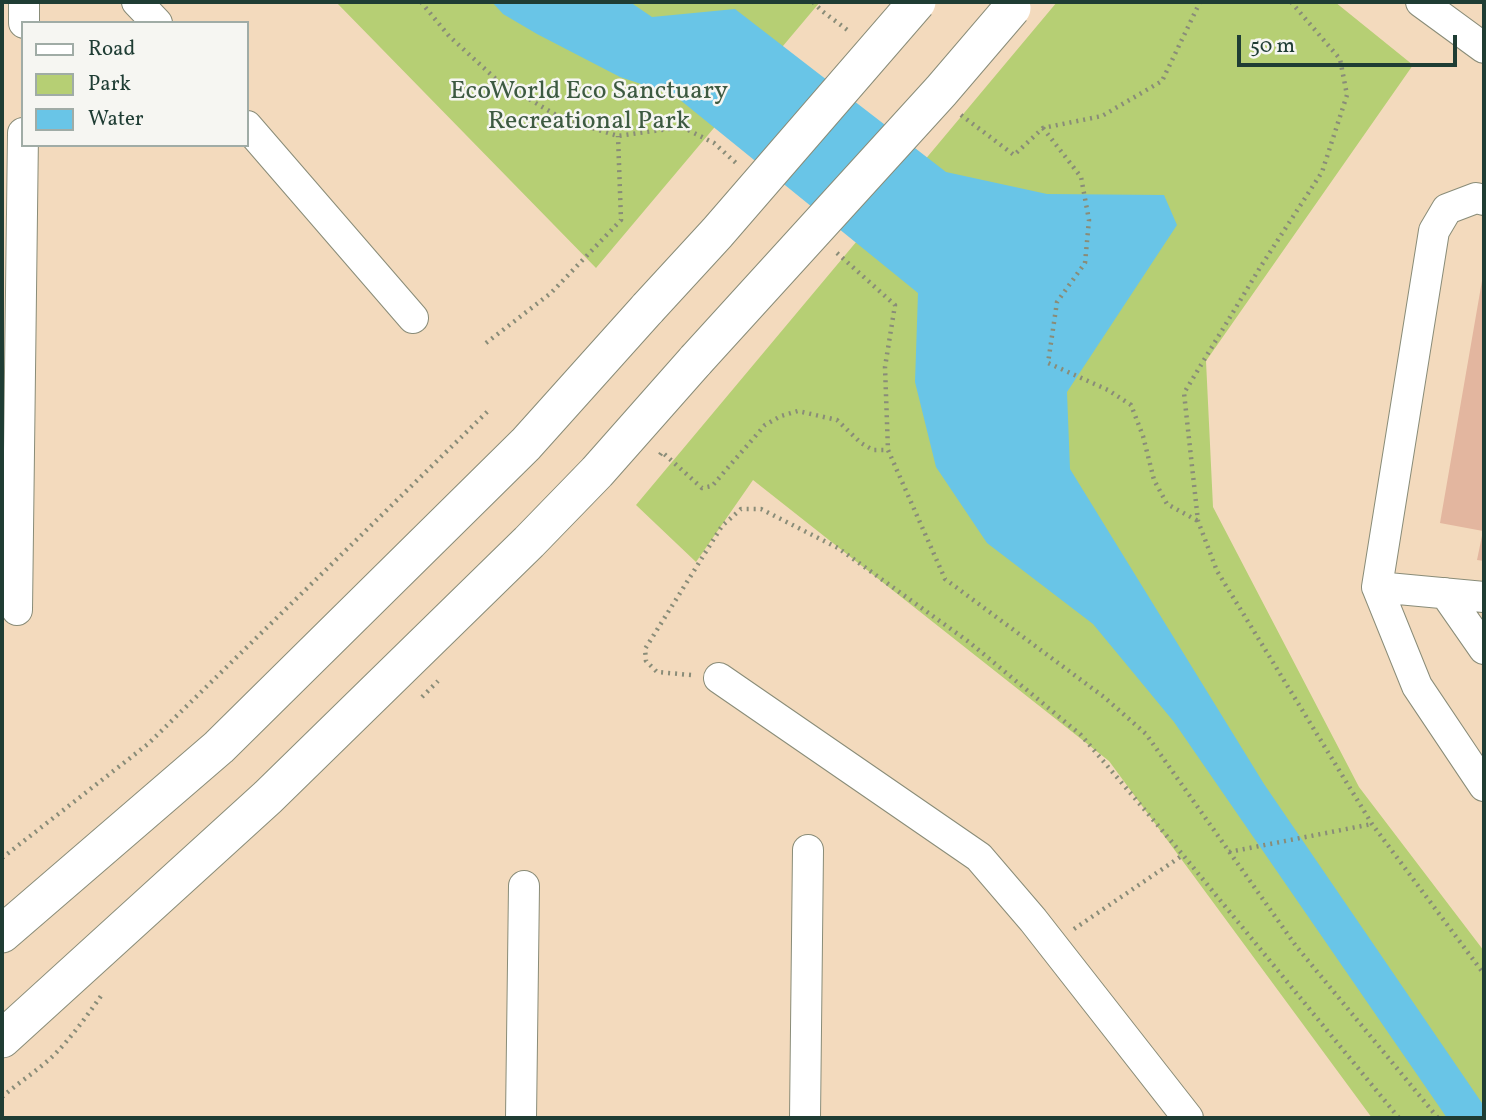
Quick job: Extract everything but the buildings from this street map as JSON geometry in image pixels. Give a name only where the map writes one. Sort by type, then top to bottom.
[{"type":"main road","points":[[2,934],[219,747],[526,444],[717,233],[917,2]]},
{"type":"main road","points":[[2,1039],[268,797],[597,472],[941,91],[1015,5]]},
{"type":"street","points":[[24,2],[24,21]]},
{"type":"street","points":[[138,2],[155,21]]},
{"type":"street","points":[[1421,2],[1484,48]]},
{"type":"street","points":[[248,127],[414,318]]},
{"type":"street","points":[[17,610],[23,147]]},
{"type":"street","points":[[1484,200],[1476,198],[1447,209],[1434,231],[1377,587],[1418,686],[1484,786]]},
{"type":"street","points":[[1377,587],[1484,597]]},
{"type":"street","points":[[1445,593],[1484,649]]},
{"type":"street","points":[[719,678],[979,857],[1052,944],[1188,1118]]},
{"type":"street","points":[[805,1118],[808,850]]},
{"type":"street","points":[[521,1118],[524,886]]},
{"type":"path","points":[[421,2],[449,36],[498,82],[563,119],[618,136],[682,127],[714,143],[743,169]]},
{"type":"path","points":[[813,2],[854,36]]},
{"type":"path","points":[[950,107],[1014,156],[1043,128],[1102,116],[1162,80],[1200,2]]},
{"type":"path","points":[[1291,2],[1340,60],[1347,95],[1322,172],[1184,393],[1198,521],[1217,571],[1372,824],[1484,974]]},
{"type":"path","points":[[1043,128],[1081,177],[1090,220],[1085,263],[1057,302],[1048,363],[1108,390],[1131,405],[1143,436],[1154,480],[1167,504],[1198,521]]},
{"type":"path","points":[[486,343],[551,293],[621,220],[618,136]]},
{"type":"path","points":[[831,247],[895,305],[885,367],[888,450],[945,579],[1104,697],[1146,734],[1296,946],[1438,1118]]},
{"type":"path","points":[[2,858],[148,744],[491,409]]},
{"type":"path","points":[[654,461],[662,452],[702,488],[712,486],[765,425],[797,411],[836,420],[861,443],[873,450],[888,450]]},
{"type":"path","points":[[719,678],[657,673],[646,661],[645,649],[722,526],[741,509],[761,509],[838,548],[969,642],[1081,735],[1399,1118]]},
{"type":"path","points":[[417,701],[447,673]]},
{"type":"path","points":[[1229,852],[1372,824]]},
{"type":"path","points":[[1052,944],[1183,855]]},
{"type":"path","points":[[2,1097],[51,1057],[85,1019],[105,991]]},
{"type":"green space","name":"EcoWorld Eco Sanctuary Recreational Park","points":[[336,2],[820,2],[596,268]]},
{"type":"green space","points":[[1057,2],[1335,2],[1413,65],[1206,361],[1213,507],[1359,787],[1484,951],[1484,1118],[1372,1118],[1109,761],[753,480],[696,562],[636,505]]},
{"type":"water","points":[[492,2],[630,2],[652,17],[735,9],[946,172],[1047,194],[1164,195],[1177,225],[1067,392],[1070,469],[1264,784],[1484,1106],[1484,1118],[1447,1118],[1174,722],[1093,624],[987,543],[936,467],[915,382],[918,293],[674,95],[620,77],[537,34],[503,14]]}]
